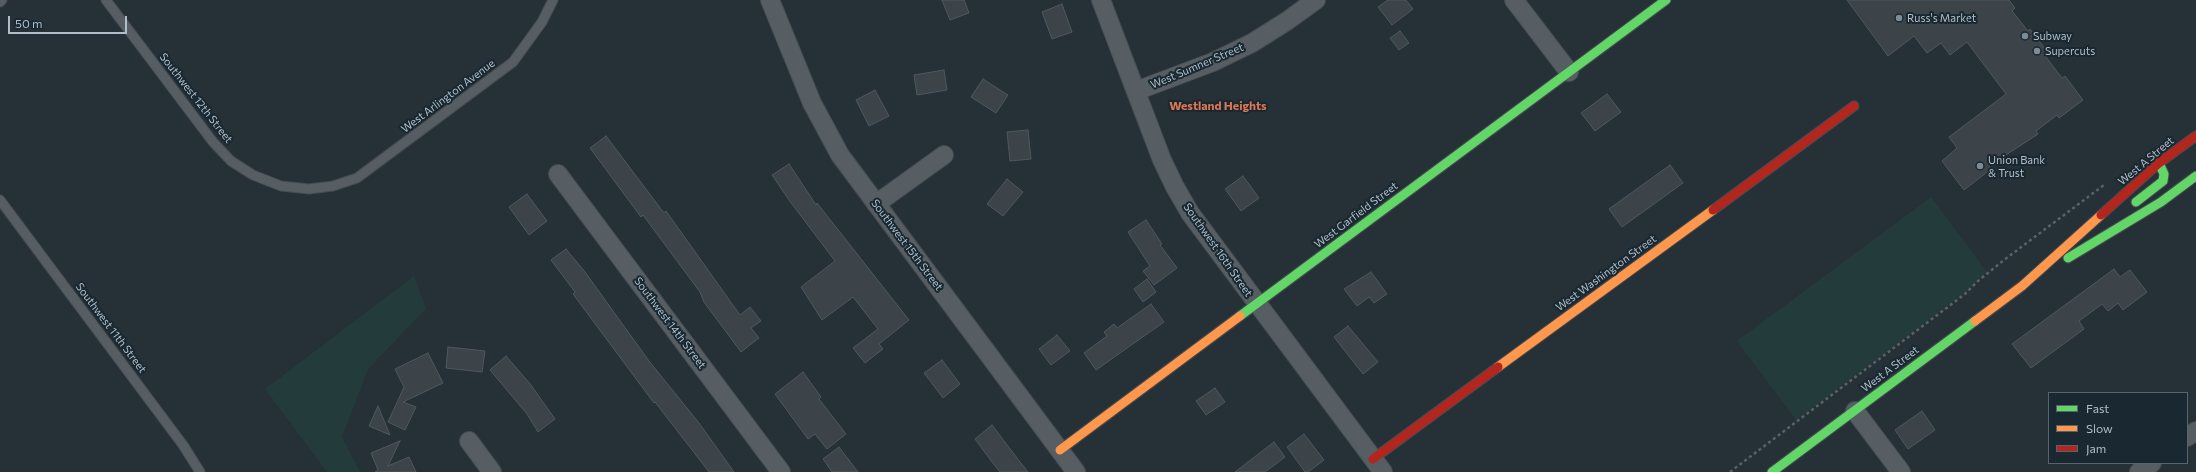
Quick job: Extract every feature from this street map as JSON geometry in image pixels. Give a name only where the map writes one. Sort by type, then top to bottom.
[{"type":"street","name":"Southwest 16th Street","points":[[1101,0],[1175,187],[1190,213],[1256,304],[1378,466]]},
{"type":"street","name":"West Sumner Street","points":[[1136,91],[1213,62],[1252,43],[1287,21],[1316,0]]},
{"type":"street","points":[[1514,0],[1568,72]]},
{"type":"street","name":"West Garfield Street","points":[[1060,450],[1666,0]]},
{"type":"street","name":"Southwest 15th Street","points":[[772,1],[820,121],[840,155],[1076,472]]},
{"type":"street","name":"West Washington Street","points":[[1378,466],[1854,106]]},
{"type":"street","name":"West A Street","points":[[1772,472],[2022,286],[2159,163],[2196,136]]},
{"type":"street","points":[[876,204],[944,155]]},
{"type":"street","points":[[2131,205],[2163,181],[2164,174],[2159,163]]},
{"type":"street","name":"Southwest 14th Street","points":[[558,174],[781,472]]},
{"type":"street","name":"West A Street","points":[[2022,286],[2161,202],[2196,176]]},
{"type":"street","points":[[2022,286],[2106,224]]},
{"type":"street","points":[[1855,410],[1901,472]]},
{"type":"street","points":[[469,441],[492,472]]},
{"type":"street","points":[[2139,472],[2151,464]]},
{"type":"lane","name":"Southwest 12th Street","points":[[106,0],[213,142],[231,160],[253,175],[281,186],[309,189],[333,186]]},
{"type":"lane","name":"West Arlington Avenue","points":[[333,186],[357,178],[374,167],[513,62],[542,22],[554,0]]},
{"type":"lane","name":"Southwest 11th Street","points":[[0,200],[183,445],[200,472]]},
{"type":"path","points":[[1730,472],[1966,294],[1978,281],[2004,260],[2107,183]]},
{"type":"green space","points":[[1931,197],[1987,272],[1965,293],[1796,420],[1737,341]]},
{"type":"green space","points":[[414,276],[426,309],[368,369],[342,437],[360,472],[327,472],[265,389]]},
{"type":"building","points":[[942,0],[964,0],[969,13],[950,20]]},
{"type":"building","points":[[1388,0],[1406,0],[1413,9],[1392,25],[1378,7]]},
{"type":"building","points":[[1847,0],[2009,0],[2015,8],[2012,11],[2028,31],[2030,29],[2049,54],[2046,57],[2062,78],[2065,76],[2083,100],[2059,118],[2057,115],[2036,131],[2038,134],[1989,166],[1991,169],[1964,190],[1942,161],[1957,148],[1949,137],[2006,94],[1967,42],[1950,55],[1941,43],[1927,53],[1914,36],[1888,56]]},
{"type":"building","points":[[1062,4],[1072,32],[1052,39],[1042,12]]},
{"type":"building","points":[[1400,31],[1409,43],[1399,50],[1390,38]]},
{"type":"building","points":[[944,70],[947,90],[917,95],[914,75]]},
{"type":"building","points":[[983,79],[1008,95],[996,113],[971,97]]},
{"type":"building","points":[[875,90],[889,116],[869,126],[856,100]]},
{"type":"building","points":[[1607,94],[1621,112],[1595,131],[1581,113]]},
{"type":"building","points":[[1028,130],[1031,159],[1010,161],[1007,132]]},
{"type":"building","points":[[606,136],[664,213],[666,211],[740,315],[750,307],[761,321],[751,328],[759,338],[741,352],[704,302],[700,292],[643,215],[641,217],[590,148]]},
{"type":"building","points":[[789,164],[816,205],[817,203],[909,320],[879,344],[883,349],[865,363],[853,348],[878,329],[853,297],[822,320],[801,287],[835,261],[772,175]]},
{"type":"building","points":[[1670,165],[1683,183],[1622,227],[1609,209]]},
{"type":"building","points":[[1243,176],[1259,198],[1241,211],[1225,189]]},
{"type":"building","points":[[1007,179],[1023,192],[1003,216],[987,204]]},
{"type":"building","points":[[527,194],[547,221],[529,235],[509,207]]},
{"type":"building","points":[[1146,220],[1162,244],[1160,245],[1177,268],[1154,285],[1143,271],[1150,266],[1128,232]]},
{"type":"building","points":[[566,249],[585,272],[649,361],[699,423],[734,472],[709,472],[655,402],[654,403],[573,294],[575,292],[551,260]]},
{"type":"building","points":[[2114,269],[2120,277],[2130,270],[2147,292],[2123,310],[2118,303],[2108,311],[2102,304],[2079,321],[2084,329],[2031,368],[2012,344]]},
{"type":"building","points":[[1371,272],[1387,294],[1374,303],[1369,297],[1357,306],[1344,289]]},
{"type":"building","points":[[1147,279],[1156,292],[1143,302],[1134,289]]},
{"type":"building","points":[[1151,304],[1164,322],[1096,370],[1084,353],[1107,336],[1104,332],[1114,324],[1117,328]]},
{"type":"building","points":[[1348,326],[1378,362],[1363,374],[1334,337]]},
{"type":"building","points":[[1057,335],[1070,351],[1051,365],[1039,349]]},
{"type":"building","points":[[448,347],[485,351],[482,372],[446,368]]},
{"type":"building","points":[[428,353],[443,383],[403,402],[416,407],[405,430],[388,422],[404,387],[395,369]]},
{"type":"building","points":[[506,356],[531,385],[555,419],[538,432],[527,414],[490,370]]},
{"type":"building","points":[[942,360],[960,384],[943,398],[924,373]]},
{"type":"building","points":[[803,372],[821,397],[819,399],[846,434],[827,449],[815,434],[808,439],[775,394]]},
{"type":"building","points":[[1215,388],[1225,402],[1206,415],[1196,401]]},
{"type":"building","points":[[378,406],[390,435],[369,426]]},
{"type":"building","points":[[1922,411],[1935,430],[1908,449],[1895,430]]},
{"type":"building","points":[[992,425],[1028,472],[1000,472],[992,462],[975,439]]},
{"type":"building","points":[[1304,434],[1324,460],[1308,472],[1305,472],[1287,447]]},
{"type":"building","points":[[400,441],[388,466],[409,457],[416,472],[375,472],[378,470],[371,453]]},
{"type":"building","points":[[1274,442],[1285,457],[1265,472],[1235,472]]},
{"type":"building","points":[[839,447],[858,472],[832,472],[823,459]]},
{"type":"traffic: fast","points":[[1240,316],[1666,0]]},
{"type":"traffic: fast","points":[[2136,202],[2163,181],[2164,174],[2159,163]]},
{"type":"traffic: fast","points":[[2068,258],[2161,202],[2196,176]]},
{"type":"traffic: fast","points":[[1772,472],[1975,321]]},
{"type":"traffic: slow","points":[[1498,367],[1713,210]]},
{"type":"traffic: slow","points":[[1975,321],[2022,286],[2101,215]]},
{"type":"traffic: slow","points":[[1060,450],[1240,316]]},
{"type":"traffic: jam","points":[[1713,210],[1854,106]]},
{"type":"traffic: jam","points":[[2101,215],[2159,163],[2196,136]]},
{"type":"traffic: jam","points":[[1373,459],[1498,367]]},
{"type":"place","name":"Russ's Market","points":[[1899,18]]},
{"type":"place","name":"Subway","points":[[2025,36]]},
{"type":"place","name":"Supercuts","points":[[2037,51]]},
{"type":"place","name":"Union Bank & Trust","points":[[1980,166]]},
{"type":"district","name":"Westland Heights","points":[[1218,106]]}]
